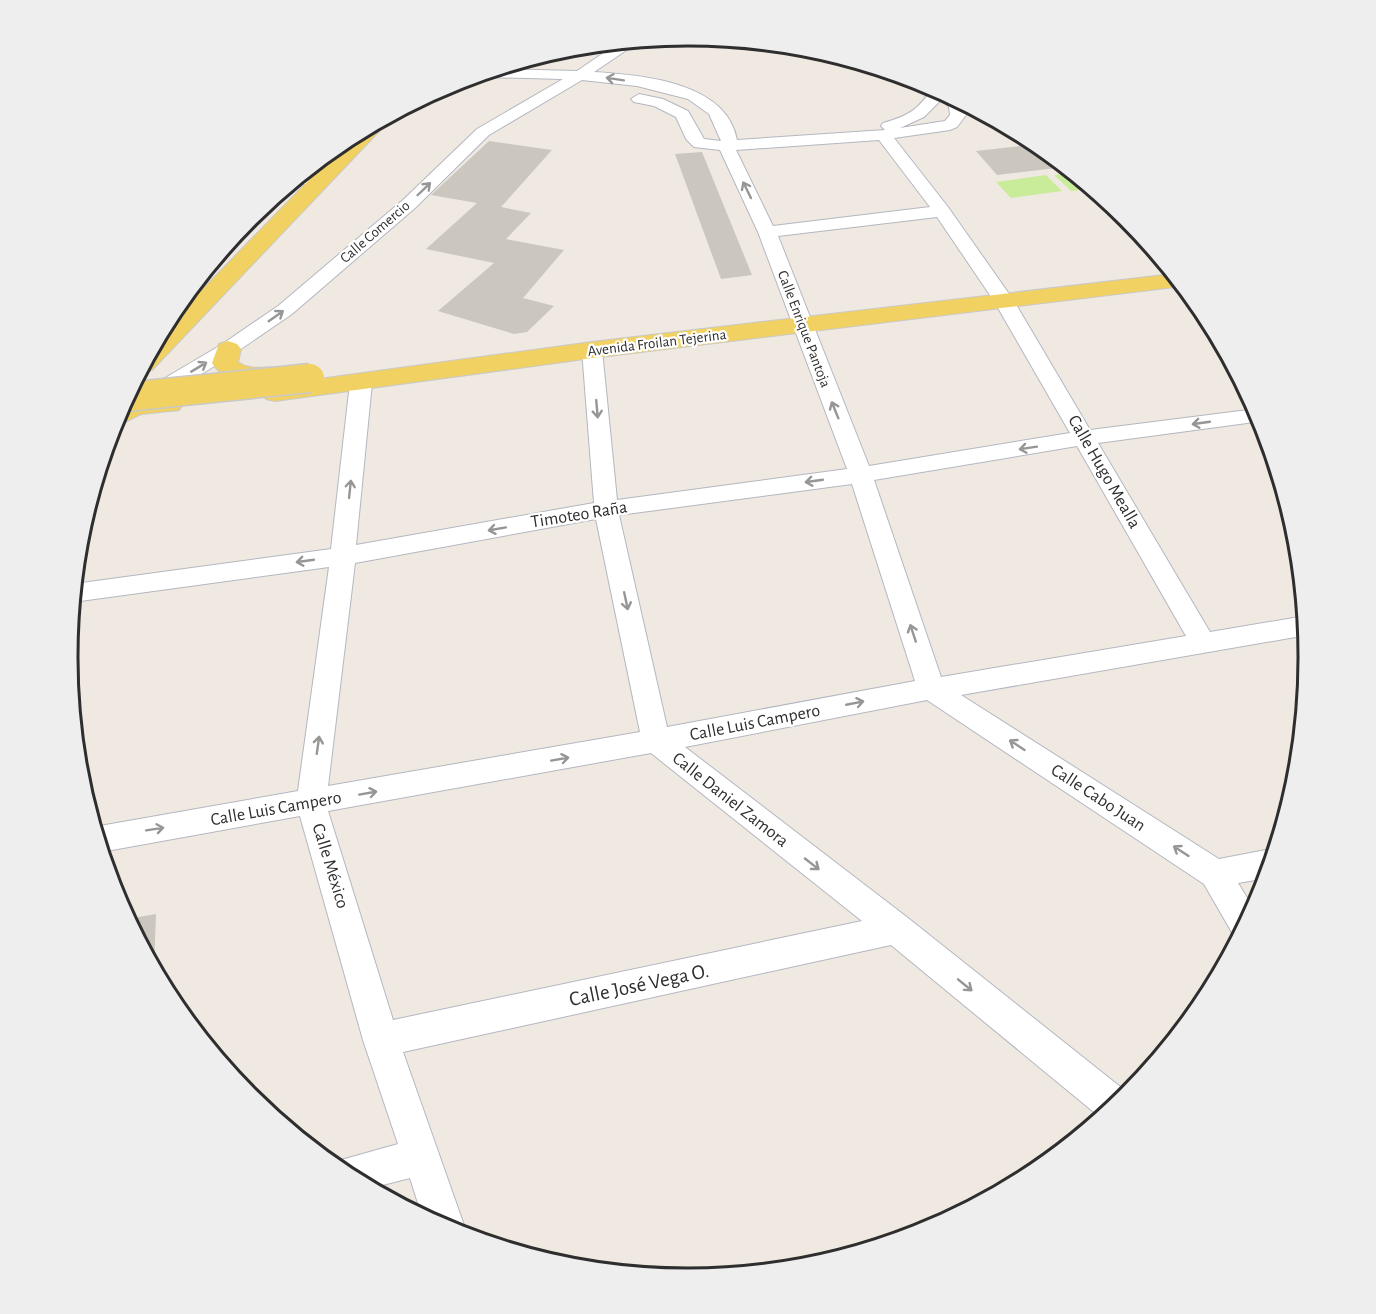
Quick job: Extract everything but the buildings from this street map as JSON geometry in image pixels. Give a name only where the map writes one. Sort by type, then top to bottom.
[{"type":"main road","points":[[165,342],[352,147]]},
{"type":"main road","name":"Avenida Froilan Tejerina","points":[[1000,295],[1159,269]]},
{"type":"main road","name":"Avenida Froilan Tejerina","points":[[496,350],[801,319],[1000,295],[1169,281]]},
{"type":"main road","name":"Avenida Froilan Tejerina","points":[[132,406],[201,402],[361,383],[801,319]]},
{"type":"main road","points":[[228,349],[225,363],[231,370],[246,375],[266,375],[496,350]]},
{"type":"main road","points":[[132,405],[310,378],[470,360],[496,350]]},
{"type":"street","name":"Calle Comercio","points":[[133,402],[228,349],[285,310],[409,204],[483,132],[570,81],[615,51]]},
{"type":"street","points":[[505,75],[570,81],[604,93]]},
{"type":"street","name":"Calle Enrique Pantoja","points":[[570,81],[605,77],[684,92],[710,105],[717,114],[767,232],[861,475],[932,689]]},
{"type":"street","points":[[626,97],[658,102],[682,114],[694,139],[700,144],[883,135],[934,129],[951,124],[960,110]]},
{"type":"street","points":[[728,143],[901,124],[930,105],[935,99]]},
{"type":"street","name":"Calle Hugo Mealla","points":[[883,135],[942,211],[1000,295],[1203,643]]},
{"type":"street","points":[[767,232],[942,211]]},
{"type":"street","name":"Calle Daniel Zamora","points":[[592,350],[606,509],[656,741],[896,929],[1108,1100]]},
{"type":"street","name":"Calle México","points":[[361,383],[344,556],[311,803],[381,1040],[442,1215]]},
{"type":"street","name":"Timoteo Raña","points":[[82,592],[344,556],[606,509],[861,475],[1085,438],[1249,416]]},
{"type":"street","name":"Calle Luis Campero","points":[[105,837],[311,803],[932,689],[1297,627]]},
{"type":"street","name":"Calle Cabo Juan","points":[[932,689],[1215,874],[1241,916]]},
{"type":"street","points":[[1215,874],[1262,865]]},
{"type":"street","name":"Calle José Vega O.","points":[[381,1040],[896,929]]},
{"type":"street","points":[[360,1172],[421,1157]]},
{"type":"green space","points":[[1061,174],[1081,190],[1071,191],[1054,175]]},
{"type":"green space","points":[[1046,175],[1062,191],[1011,198],[996,182]]}]
